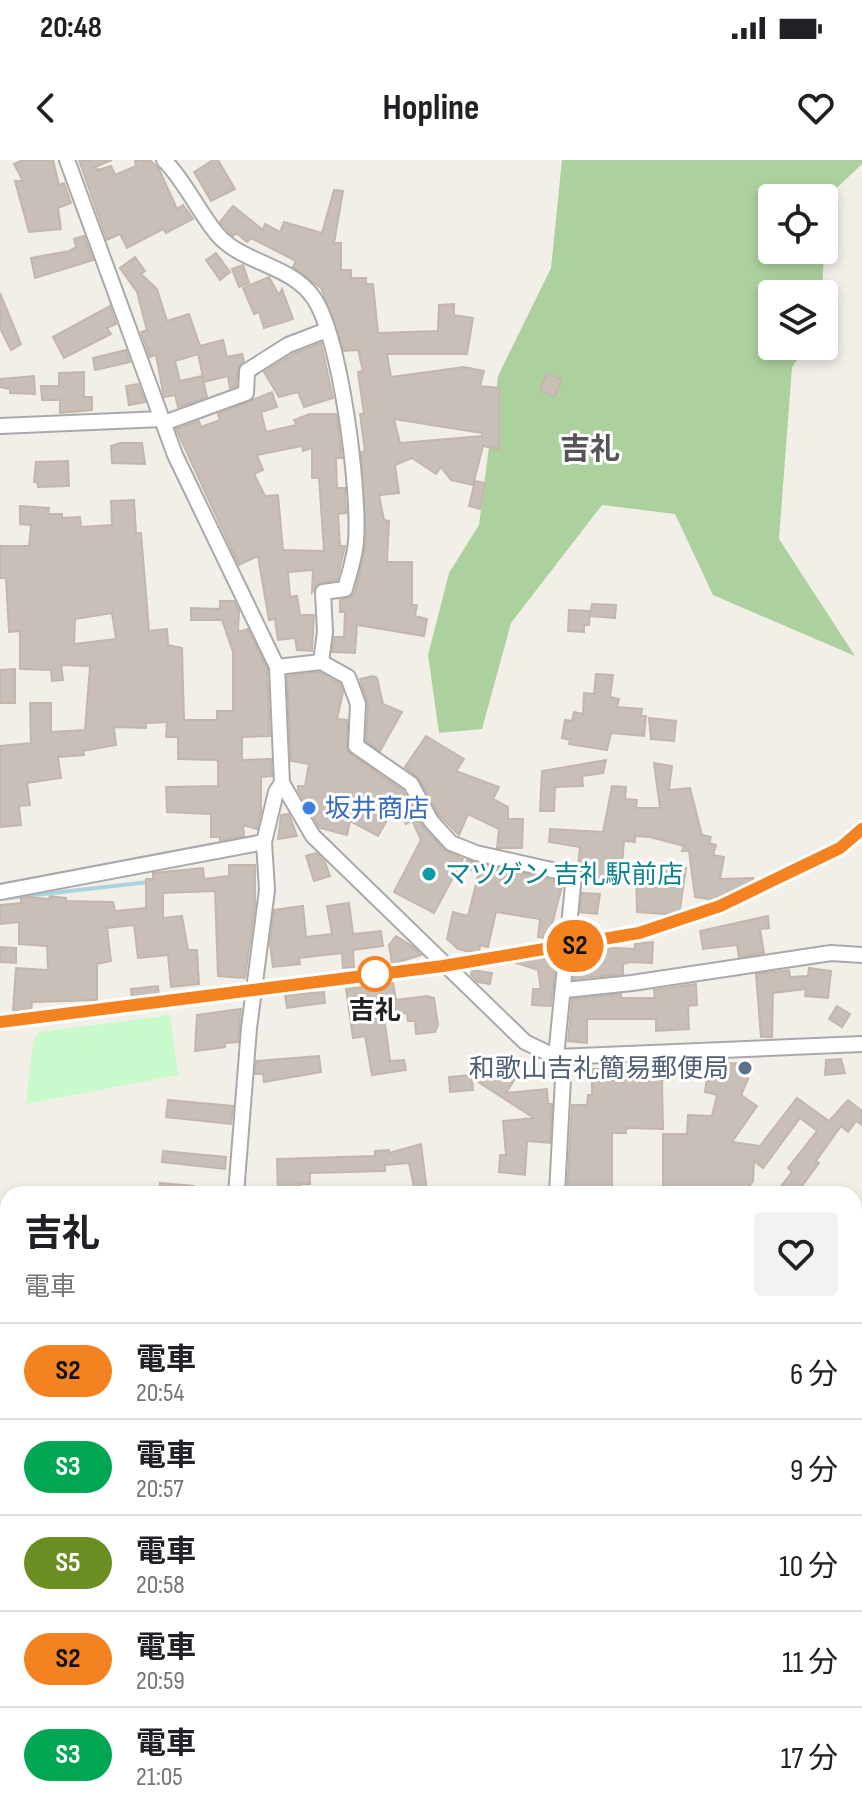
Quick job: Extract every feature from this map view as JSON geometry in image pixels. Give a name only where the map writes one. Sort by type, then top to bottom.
[{"type":"street","points":[[67,160],[163,421],[201,514],[277,667],[282,783],[313,836],[443,966],[525,1042],[560,1058],[862,1044]]},
{"type":"street","points":[[164,160],[219,237],[305,289],[313,296],[327,330],[355,489],[356,542],[345,589],[323,592],[325,632],[321,662]]},
{"type":"street","points":[[0,426],[163,421],[246,393],[247,371],[288,345],[327,330]]},
{"type":"street","points":[[277,667],[321,662],[348,677],[358,704],[356,746],[411,784],[431,821],[451,843],[476,853],[574,875],[560,1058],[557,1186]]},
{"type":"street","points":[[237,1186],[249,1028],[267,890],[264,842],[276,792],[282,783]]},
{"type":"street","points":[[0,892],[264,842]]},
{"type":"street","points":[[565,990],[831,953],[862,955]]},
{"type":"green space","points":[[562,160],[862,160],[862,164],[838,187],[838,184],[758,184],[758,264],[823,264],[823,280],[758,280],[758,360],[797,360],[792,367],[779,539],[855,656],[713,595],[675,514],[602,505],[511,623],[482,729],[439,733],[428,655],[449,573],[479,525],[498,376],[551,268]]},
{"type":"green space","points":[[170,1015],[178,1075],[26,1104],[33,1043],[39,1032]]},
{"type":"building","points":[[23,160],[53,160],[59,185],[64,183],[71,203],[58,208],[61,229],[29,232],[15,181],[23,181],[14,164]]},
{"type":"building","points":[[79,160],[112,160],[95,167],[98,170],[111,166],[115,175],[136,166],[135,160],[150,160],[159,169],[177,209],[183,205],[193,219],[166,233],[163,229],[127,248],[120,234],[107,240]]},
{"type":"building","points":[[218,160],[235,189],[211,201],[194,172]]},
{"type":"building","points":[[334,190],[343,191],[334,243],[341,243],[341,270],[351,270],[351,278],[366,278],[366,284],[373,284],[378,333],[438,331],[439,305],[454,304],[454,315],[473,318],[467,354],[387,354],[391,377],[464,367],[484,371],[480,386],[499,388],[499,449],[483,446],[473,485],[451,480],[441,467],[436,474],[412,458],[395,465],[399,493],[379,495],[384,520],[389,521],[387,562],[412,562],[412,605],[417,605],[415,616],[427,619],[424,636],[357,625],[355,653],[332,652],[334,637],[344,637],[345,612],[340,612],[340,600],[351,597],[355,592],[366,542],[361,452],[365,451],[360,414],[364,414],[358,372],[363,371],[358,350],[344,351],[321,288],[293,267],[296,261],[251,238],[247,242],[236,233],[233,236],[220,222],[233,206],[263,230],[265,224],[280,232],[284,222],[322,233]],"holes":[[[394,419],[482,433],[482,436],[400,443]]]},
{"type":"building","points":[[84,236],[93,260],[35,278],[31,258],[69,251],[76,247],[74,239]]},
{"type":"building","points":[[216,253],[230,272],[220,280],[206,260]]},
{"type":"building","points":[[135,257],[145,271],[141,274],[157,289],[167,321],[189,314],[200,346],[223,340],[227,357],[242,354],[244,361],[238,367],[236,386],[230,388],[228,376],[204,382],[198,354],[175,361],[180,381],[202,376],[207,397],[178,407],[175,395],[164,397],[156,355],[150,357],[141,332],[147,330],[137,292],[120,268]]},
{"type":"building","points":[[243,265],[249,283],[239,287],[232,269]]},
{"type":"building","points":[[269,277],[279,295],[282,289],[293,319],[264,328],[259,312],[254,314],[243,288]]},
{"type":"building","points":[[0,293],[21,344],[11,350],[0,328]]},
{"type":"building","points":[[110,306],[116,324],[107,328],[111,334],[64,358],[53,337]]},
{"type":"building","points":[[321,343],[333,398],[304,407],[298,392],[279,397],[264,372],[293,354]]},
{"type":"building","points":[[126,350],[130,362],[95,370],[93,358]]},
{"type":"building","points":[[84,372],[84,397],[92,397],[92,410],[60,413],[60,400],[42,400],[41,386],[59,386],[59,373]]},
{"type":"building","points":[[547,373],[562,380],[554,397],[540,390]]},
{"type":"building","points":[[34,376],[35,394],[10,393],[10,389],[0,387],[0,379]]},
{"type":"building","points":[[138,384],[145,402],[129,405],[126,386]]},
{"type":"building","points":[[272,392],[277,407],[261,412],[266,432],[296,425],[294,420],[310,414],[336,414],[342,458],[336,458],[337,488],[345,488],[346,513],[338,514],[340,546],[345,546],[337,580],[318,584],[312,592],[313,570],[288,572],[290,597],[297,596],[300,615],[314,615],[312,651],[297,650],[295,638],[278,640],[275,619],[269,620],[258,556],[239,565],[176,429],[199,421],[201,427],[220,420],[218,414]],"holes":[[[302,446],[303,451],[312,448],[312,478],[319,478],[324,551],[283,550],[278,495],[265,496],[254,474],[263,470],[257,455]]]},
{"type":"building","points":[[142,443],[145,464],[112,463],[111,446]]},
{"type":"building","points":[[68,461],[69,486],[38,487],[34,482],[36,462]]},
{"type":"building","points":[[475,481],[485,483],[480,509],[469,506]]},
{"type":"building","points":[[134,500],[136,533],[141,533],[149,631],[167,629],[168,645],[182,648],[184,720],[217,720],[217,711],[233,711],[233,652],[222,620],[191,620],[191,608],[220,609],[220,601],[234,601],[239,611],[238,632],[248,629],[267,669],[270,736],[242,737],[242,760],[271,759],[272,776],[261,777],[261,811],[257,829],[243,825],[244,836],[220,840],[220,837],[211,837],[211,814],[167,812],[166,787],[218,786],[218,760],[178,759],[178,737],[166,737],[167,722],[146,723],[146,728],[114,727],[116,745],[83,751],[84,755],[58,757],[61,778],[27,783],[30,805],[19,806],[21,825],[0,827],[0,746],[31,743],[30,703],[51,703],[51,732],[85,730],[90,666],[61,665],[63,680],[52,681],[51,670],[20,669],[20,631],[9,632],[6,578],[0,578],[0,546],[29,546],[31,525],[20,524],[20,506],[49,508],[48,514],[62,514],[62,518],[80,517],[81,527],[112,525],[111,501]],"holes":[[[112,613],[116,639],[74,644],[75,619]]]},
{"type":"building","points":[[592,604],[616,605],[615,618],[590,616]]},
{"type":"building","points":[[569,610],[590,611],[589,625],[584,625],[584,632],[568,631]]},
{"type":"building","points":[[15,669],[15,703],[0,703],[0,670]]},
{"type":"building","points":[[319,672],[340,684],[343,692],[337,719],[347,720],[347,751],[403,791],[424,828],[444,850],[463,859],[434,913],[394,892],[421,840],[412,820],[406,824],[395,806],[378,836],[350,821],[347,835],[320,828],[298,790],[298,786],[305,786],[309,764],[291,761],[287,676]]},
{"type":"building","points":[[596,674],[613,675],[610,697],[619,699],[617,707],[642,709],[641,716],[646,716],[644,736],[611,733],[607,750],[569,744],[570,740],[562,738],[565,720],[572,721],[574,712],[583,714],[584,693],[594,694]]},
{"type":"building","points":[[377,678],[383,704],[402,712],[380,751],[366,741],[368,704],[360,679]]},
{"type":"building","points":[[649,718],[676,721],[674,741],[651,739]]},
{"type":"building","points":[[426,736],[464,759],[456,771],[499,787],[493,799],[508,807],[508,819],[523,819],[522,848],[497,848],[499,829],[468,814],[459,835],[439,815],[419,779],[405,767]]},
{"type":"building","points":[[606,760],[603,773],[582,776],[583,786],[555,787],[554,811],[540,811],[542,771]]},
{"type":"building","points":[[654,763],[672,766],[669,790],[690,788],[702,835],[711,837],[709,843],[716,845],[713,855],[724,857],[720,879],[753,878],[754,888],[722,901],[695,897],[689,851],[682,851],[684,846],[650,837],[635,836],[635,842],[624,841],[621,875],[610,874],[609,879],[583,872],[578,866],[580,847],[549,842],[550,829],[603,832],[612,786],[626,787],[625,799],[637,800],[636,808],[660,808]]},
{"type":"building","points":[[289,814],[297,836],[278,839],[281,815]]},
{"type":"building","points":[[316,853],[325,862],[330,876],[314,881],[306,856]]},
{"type":"building","points":[[467,860],[563,883],[552,924],[559,925],[558,940],[538,937],[540,919],[496,912],[488,947],[480,945],[479,954],[458,949],[447,939],[453,912],[468,916],[479,872],[465,868]]},
{"type":"building","points":[[643,863],[686,868],[679,915],[637,912],[636,867],[643,867]]},
{"type":"building","points":[[229,865],[255,865],[255,906],[245,978],[218,976],[215,891],[163,893],[163,918],[182,916],[188,950],[197,950],[199,984],[171,987],[168,955],[138,958],[134,925],[107,928],[111,961],[97,964],[97,1000],[32,1002],[31,1012],[13,1010],[16,968],[48,970],[47,946],[19,944],[19,922],[0,924],[0,905],[21,903],[21,898],[49,899],[50,896],[66,898],[66,901],[113,902],[115,911],[146,908],[146,879],[153,879],[153,873],[203,868],[204,879],[229,876]]},
{"type":"building","points":[[582,893],[600,894],[597,914],[580,912]]},
{"type":"building","points":[[349,903],[353,934],[381,931],[383,946],[353,950],[354,967],[343,968],[342,953],[299,958],[300,964],[273,967],[270,943],[274,910],[303,906],[306,937],[332,934],[327,906]]},
{"type":"building","points":[[768,916],[769,928],[760,929],[764,953],[739,957],[737,945],[703,949],[700,931]]},
{"type":"building","points":[[396,936],[421,955],[392,964],[389,945]]},
{"type":"building","points":[[653,942],[652,963],[630,962],[623,964],[623,974],[574,979],[576,955],[596,955],[596,952],[613,948],[635,949],[635,944]]},
{"type":"building","points":[[0,947],[16,948],[16,963],[0,962]]},
{"type":"building","points":[[556,956],[551,1006],[532,1005],[533,989],[541,989],[538,970],[510,961]]},
{"type":"building","points":[[809,968],[831,971],[828,998],[805,996],[806,989],[773,993],[772,1037],[761,1037],[756,974],[789,970],[790,977],[808,976]]},
{"type":"building","points":[[472,970],[492,973],[490,984],[478,982],[471,975]]},
{"type":"building","points":[[393,983],[396,1000],[434,998],[438,1025],[435,1032],[416,1034],[415,1021],[408,1021],[407,1013],[384,1016],[390,1061],[404,1060],[406,1070],[372,1075],[365,1036],[353,1038],[346,989]]},
{"type":"building","points":[[696,984],[697,1005],[688,1006],[689,1029],[656,1031],[656,1019],[587,1019],[587,1043],[568,1041],[572,999],[621,994],[621,998],[655,998],[654,990]]},
{"type":"building","points":[[158,986],[159,997],[132,1001],[131,989]]},
{"type":"building","points":[[324,992],[325,1003],[287,1008],[285,995]]},
{"type":"building","points":[[837,1006],[850,1014],[842,1027],[829,1019]]},
{"type":"building","points":[[241,1009],[238,1042],[195,1051],[197,1015]]},
{"type":"building","points":[[319,1056],[321,1072],[264,1082],[263,1074],[255,1074],[256,1061]]},
{"type":"building","points":[[841,1059],[845,1073],[825,1075],[826,1060]]},
{"type":"building","points":[[492,1061],[516,1077],[506,1093],[547,1089],[548,1104],[552,1104],[550,1143],[527,1141],[525,1175],[499,1172],[500,1155],[506,1155],[503,1121],[534,1118],[472,1078],[473,1090],[450,1092],[449,1077],[484,1074]]},
{"type":"building","points":[[746,1063],[748,1079],[741,1095],[757,1106],[732,1142],[760,1146],[797,1098],[829,1121],[848,1100],[862,1111],[862,1125],[856,1121],[848,1132],[841,1126],[802,1186],[781,1186],[792,1172],[788,1168],[817,1131],[800,1118],[763,1168],[754,1161],[753,1181],[750,1186],[663,1186],[663,1134],[687,1134],[688,1115],[712,1116],[717,1095],[705,1092],[707,1077],[689,1078],[688,1064]]},
{"type":"building","points":[[650,1068],[667,1068],[667,1080],[662,1080],[663,1129],[626,1128],[626,1133],[612,1133],[612,1186],[567,1186],[572,1105],[587,1105],[588,1095],[592,1095],[592,1069],[616,1069],[616,1077],[650,1078]]},
{"type":"building","points":[[168,1100],[233,1106],[231,1124],[166,1117]]},
{"type":"building","points":[[421,1144],[426,1186],[414,1186],[409,1163],[385,1165],[385,1171],[310,1173],[310,1184],[278,1186],[277,1159],[375,1156],[375,1151],[389,1150],[389,1153]]},
{"type":"building","points":[[163,1151],[226,1157],[225,1169],[162,1162]]},
{"type":"building","points":[[160,1183],[193,1186],[160,1186]]},
{"type":"waterway","points":[[0,899],[149,882]]},
{"type":"railway","points":[[0,1022],[443,966],[639,933],[720,906],[840,848],[862,829]]},
{"type":"train","name":"S2","points":[[0,1022],[443,966],[639,933],[720,906],[840,848],[862,829]]},
{"type":"place","name":"坂井商店","points":[[309,808]]},
{"type":"place","name":"マツゲン 吉礼駅前店","points":[[429,874]]},
{"type":"place","name":"吉礼","points":[[375,974]]},
{"type":"place","name":"和歌山吉礼簡易郵便局","points":[[745,1068]]},
{"type":"district","name":"吉礼","points":[[590,449]]}]
